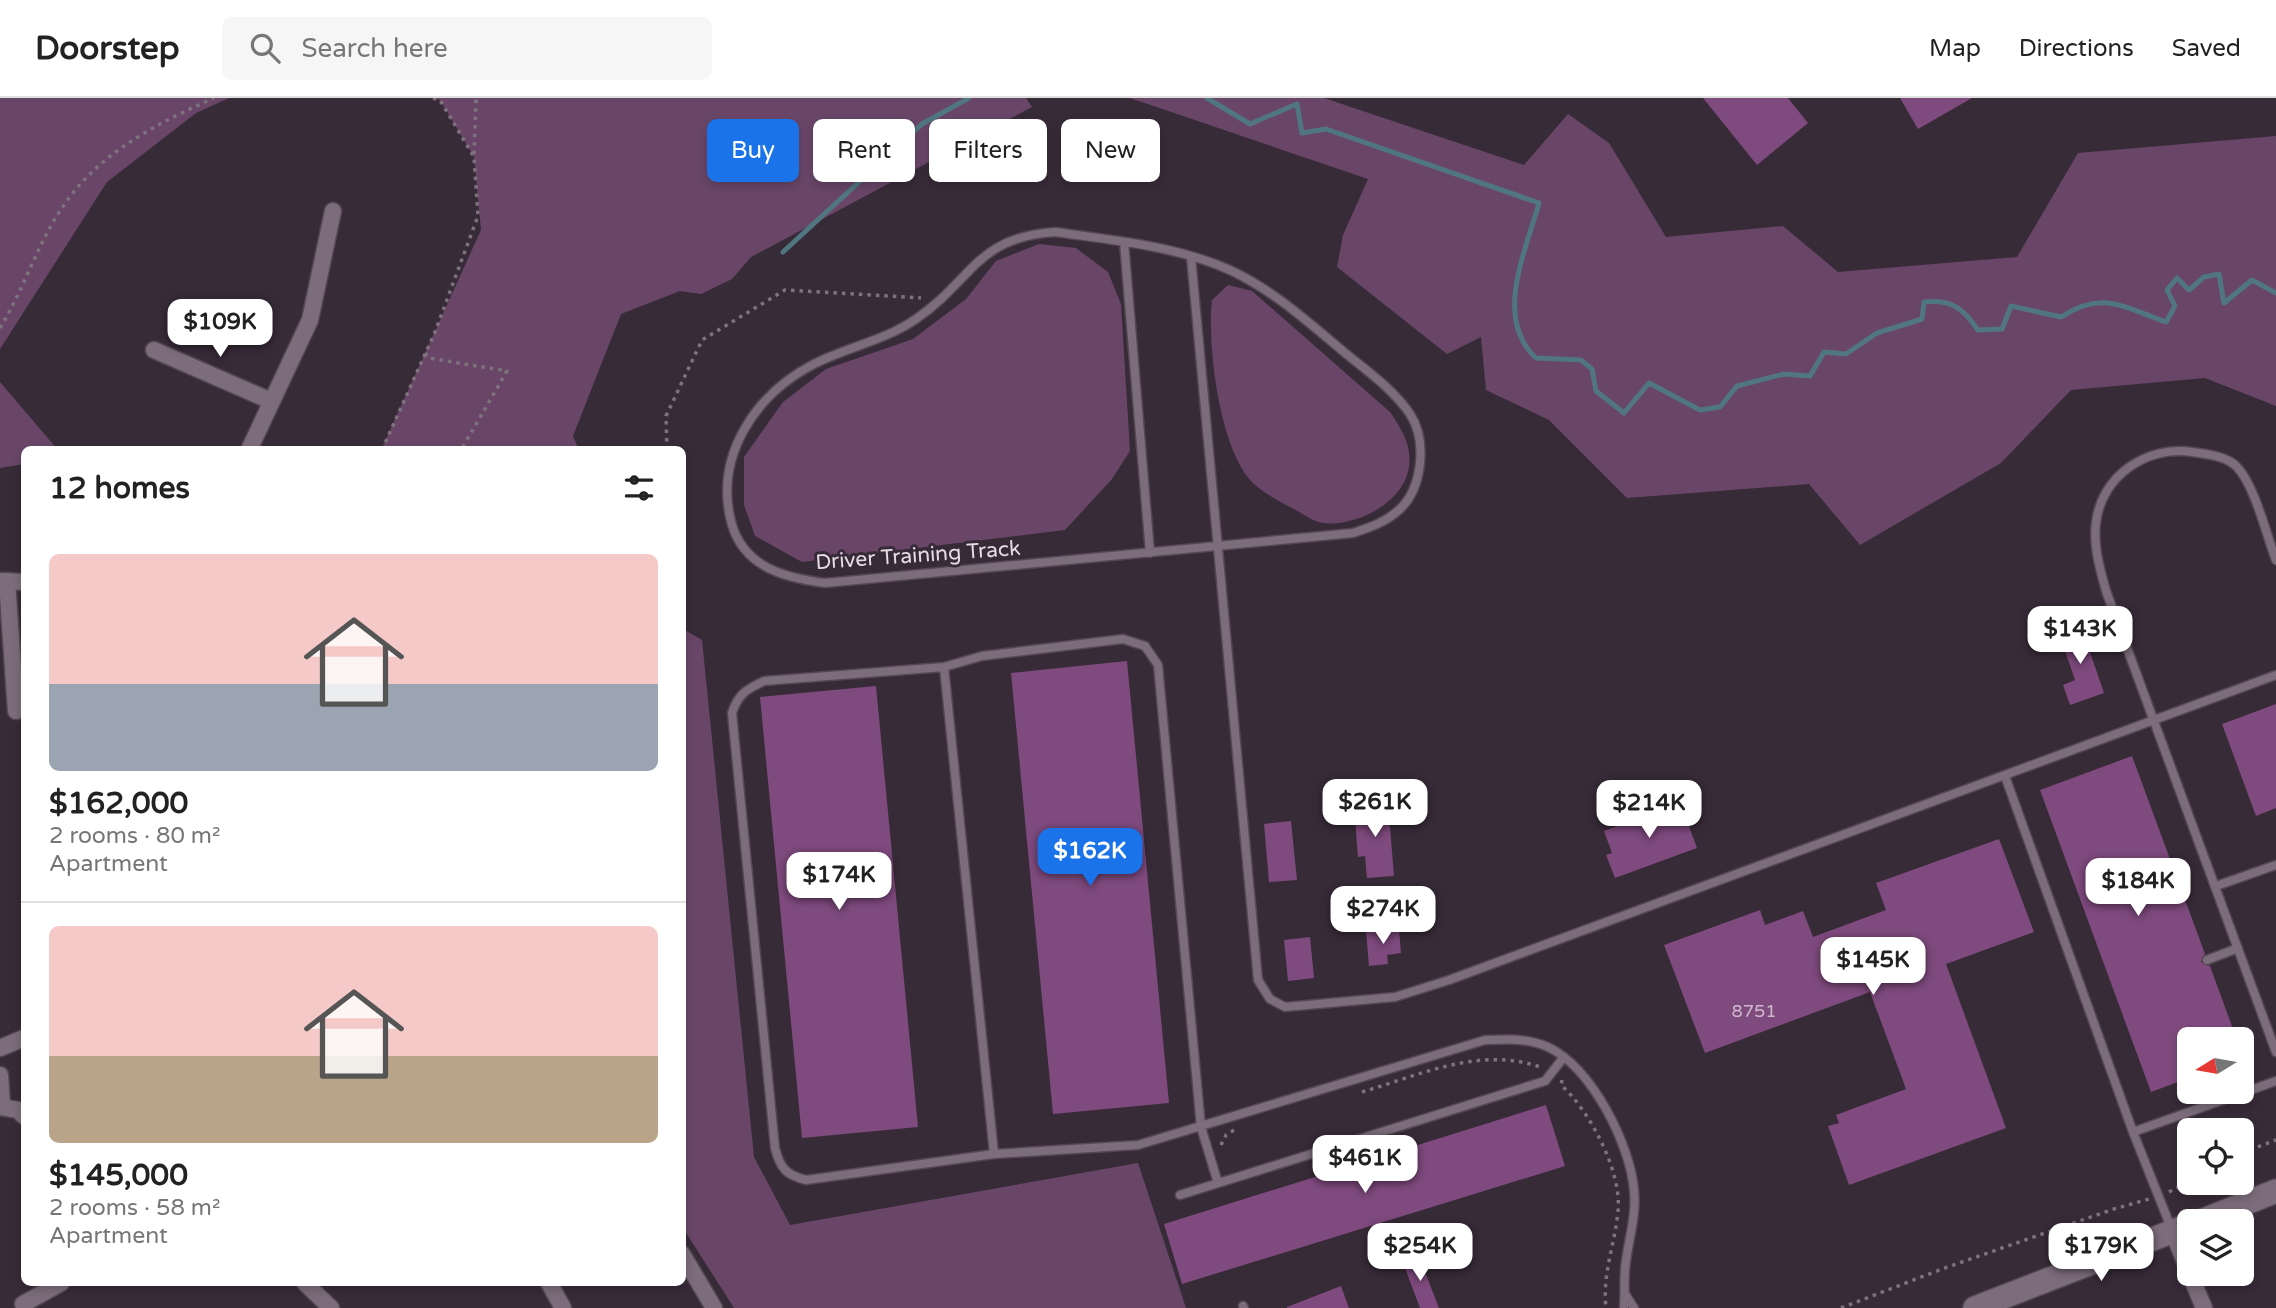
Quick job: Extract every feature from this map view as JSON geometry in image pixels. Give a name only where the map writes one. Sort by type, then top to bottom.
[{"type":"main road","points":[[2231,1209],[2276,1191]]},
{"type":"main road","points":[[1975,1308],[2177,1231]]},
{"type":"street","points":[[250,446],[310,320],[332,211]]},
{"type":"street","points":[[154,350],[271,401]]},
{"type":"street","points":[[4,581],[16,710]]},
{"type":"street","points":[[0,1048],[21,1039]]},
{"type":"street","points":[[0,1075],[1,1107],[21,1114]]},
{"type":"street","points":[[686,1261],[715,1308]]},
{"type":"street","points":[[23,1304],[56,1286]]},
{"type":"street","points":[[308,1286],[331,1308]]},
{"type":"street","points":[[551,1286],[563,1308]]},
{"type":"street","points":[[2195,1286],[2204,1308]]},
{"type":"lane","name":"Driver Training Track","points":[[1055,232],[1124,242],[1191,257],[1228,269],[1267,289],[1384,385],[1410,415],[1419,436],[1420,463],[1414,487],[1402,507],[1381,524],[1353,533],[1218,548],[825,583],[789,579],[765,567],[744,550],[734,530],[727,506],[729,461],[741,433],[759,408],[785,382],[815,364],[886,336],[916,319],[941,299],[987,251],[1010,240],[1055,232]]},
{"type":"lane","points":[[1124,242],[1150,553]]},
{"type":"lane","points":[[1191,257],[1258,980],[1270,999],[1285,1007],[1395,996],[1449,980],[2276,675]]},
{"type":"lane","points":[[2276,560],[2246,481],[2236,465],[2215,456],[2187,452],[2159,454],[2136,461],[2116,477],[2104,497],[2096,522],[2097,559],[2106,591],[2276,1052]]},
{"type":"lane","points":[[1218,1184],[1201,1127],[1158,665],[1145,646],[1124,639],[982,656],[944,667],[764,681],[747,688],[732,713],[775,1149],[779,1164],[789,1175],[806,1180],[994,1154],[1138,1145],[1201,1127],[1485,1040],[1516,1038],[1548,1047],[1563,1058],[1590,1084],[1619,1134],[1631,1168],[1635,1209],[1625,1270],[1623,1308]]},
{"type":"lane","points":[[944,667],[994,1154]]},
{"type":"lane","points":[[2005,776],[2133,1132],[2177,1221]]},
{"type":"lane","points":[[2216,886],[2276,864]]},
{"type":"lane","points":[[2207,960],[2238,948]]},
{"type":"lane","points":[[1180,1195],[1545,1081],[1563,1058]]},
{"type":"lane","points":[[2133,1132],[2276,1081]]},
{"type":"lane","points":[[1625,1294],[1634,1308]]},
{"type":"path","points":[[0,328],[21,294],[64,205],[103,162],[155,124],[214,98]]},
{"type":"path","points":[[433,98],[440,100],[474,157]]},
{"type":"path","points":[[384,446],[425,353],[478,216],[474,157],[476,98]]},
{"type":"path","points":[[667,446],[666,416],[702,341],[785,290],[941,299]]},
{"type":"path","points":[[425,353],[429,358],[507,371],[463,446]]},
{"type":"path","points":[[1358,1094],[1479,1058],[1520,1060],[1551,1073],[1564,1082],[1561,1085],[1576,1100],[1615,1176],[1618,1210],[1605,1276],[1606,1308]]},
{"type":"path","points":[[1221,1154],[1220,1147],[1226,1135],[1239,1128]]},
{"type":"path","points":[[2254,1148],[2276,1140]]},
{"type":"path","points":[[1841,1308],[1942,1269],[2113,1209],[2143,1202]]},
{"type":"shaded area","points":[[0,98],[229,98],[196,113],[107,182],[0,349]]},
{"type":"shaded area","points":[[433,98],[1026,98],[1032,107],[1010,119],[929,119],[929,162],[915,169],[915,119],[813,119],[813,182],[892,182],[751,257],[732,279],[701,294],[680,291],[621,314],[573,436],[577,446],[383,446],[481,230],[474,157],[440,100]]},
{"type":"shaded area","points":[[1130,98],[1324,98],[1524,165],[1568,114],[1609,143],[1666,237],[1783,226],[1838,272],[2017,257],[2078,153],[2276,136],[2276,406],[2205,378],[2071,390],[2001,463],[1860,545],[1809,484],[1627,498],[1549,420],[1486,390],[1481,337],[1447,354],[1337,267],[1343,235],[1368,179]]},
{"type":"shaded area","points":[[1039,244],[1076,248],[1108,272],[1121,304],[1130,451],[1112,479],[1065,530],[802,562],[755,536],[744,505],[744,457],[783,402],[826,369],[913,339],[966,299],[996,261]]},
{"type":"shaded area","points":[[1228,285],[1252,291],[1394,418],[1407,444],[1409,466],[1399,491],[1377,510],[1350,521],[1336,523],[1308,518],[1259,488],[1239,464],[1223,419],[1211,342],[1212,300]]},
{"type":"shaded area","points":[[0,382],[55,446],[21,446],[21,464],[0,468]]},
{"type":"shaded area","points":[[686,631],[702,640],[754,1157],[790,1225],[1138,1163],[1186,1308],[734,1308],[686,1233]]},
{"type":"building","points":[[1703,98],[1788,98],[1808,123],[1757,165]]},
{"type":"building","points":[[1900,98],[1972,98],[1918,129]]},
{"type":"building","points":[[2080,623],[2104,693],[2070,705],[2063,685],[2075,680],[2058,630]]},
{"type":"building","points":[[1127,661],[1169,1103],[1053,1114],[1011,673]]},
{"type":"building","points":[[876,686],[918,1127],[802,1138],[760,697]]},
{"type":"building","points":[[2276,704],[2276,808],[2256,816],[2222,724]]},
{"type":"building","points":[[2132,756],[2205,954],[2201,962],[2210,966],[2232,1027],[2177,1027],[2177,1082],[2151,1092],[2040,790]]},
{"type":"building","points":[[1680,802],[1697,848],[1615,878],[1606,855],[1612,853],[1604,831]]},
{"type":"building","points":[[1388,803],[1394,876],[1367,878],[1365,856],[1358,857],[1354,806]]},
{"type":"building","points":[[1291,821],[1297,880],[1269,882],[1264,824]]},
{"type":"building","points":[[1999,839],[2034,932],[1946,964],[2006,1128],[1849,1185],[1828,1126],[1839,1123],[1836,1115],[1906,1089],[1870,992],[1705,1053],[1664,945],[1760,910],[1765,925],[1803,911],[1813,937],[1886,910],[1876,883]]},
{"type":"building","points":[[1399,929],[1401,953],[1387,955],[1388,964],[1369,966],[1366,932]]},
{"type":"building","points":[[1310,937],[1314,978],[1288,981],[1284,940]]},
{"type":"building","points":[[1546,1105],[1565,1166],[1182,1284],[1164,1224]]},
{"type":"building","points":[[1418,1254],[1439,1308],[1420,1308],[1402,1260]]},
{"type":"building","points":[[1341,1286],[1349,1308],[1287,1308],[1287,1307]]},
{"type":"waterway","points":[[783,252],[922,124],[969,98]]},
{"type":"waterway","points":[[1207,98],[1250,124],[1297,104],[1302,133],[1326,129],[1539,203],[1516,283],[1516,324],[1523,342],[1536,358],[1581,360],[1592,369],[1596,391],[1624,413],[1649,383],[1700,410],[1720,407],[1737,386],[1784,374],[1810,376],[1824,352],[1846,354],[1877,333],[1922,319],[1924,302],[1942,302],[1955,307],[1967,316],[1978,330],[2002,329],[2011,306],[2061,317],[2089,304],[2113,304],[2166,322],[2175,306],[2167,290],[2177,278],[2189,290],[2204,277],[2219,274],[2224,303],[2252,280],[2276,293]]}]
